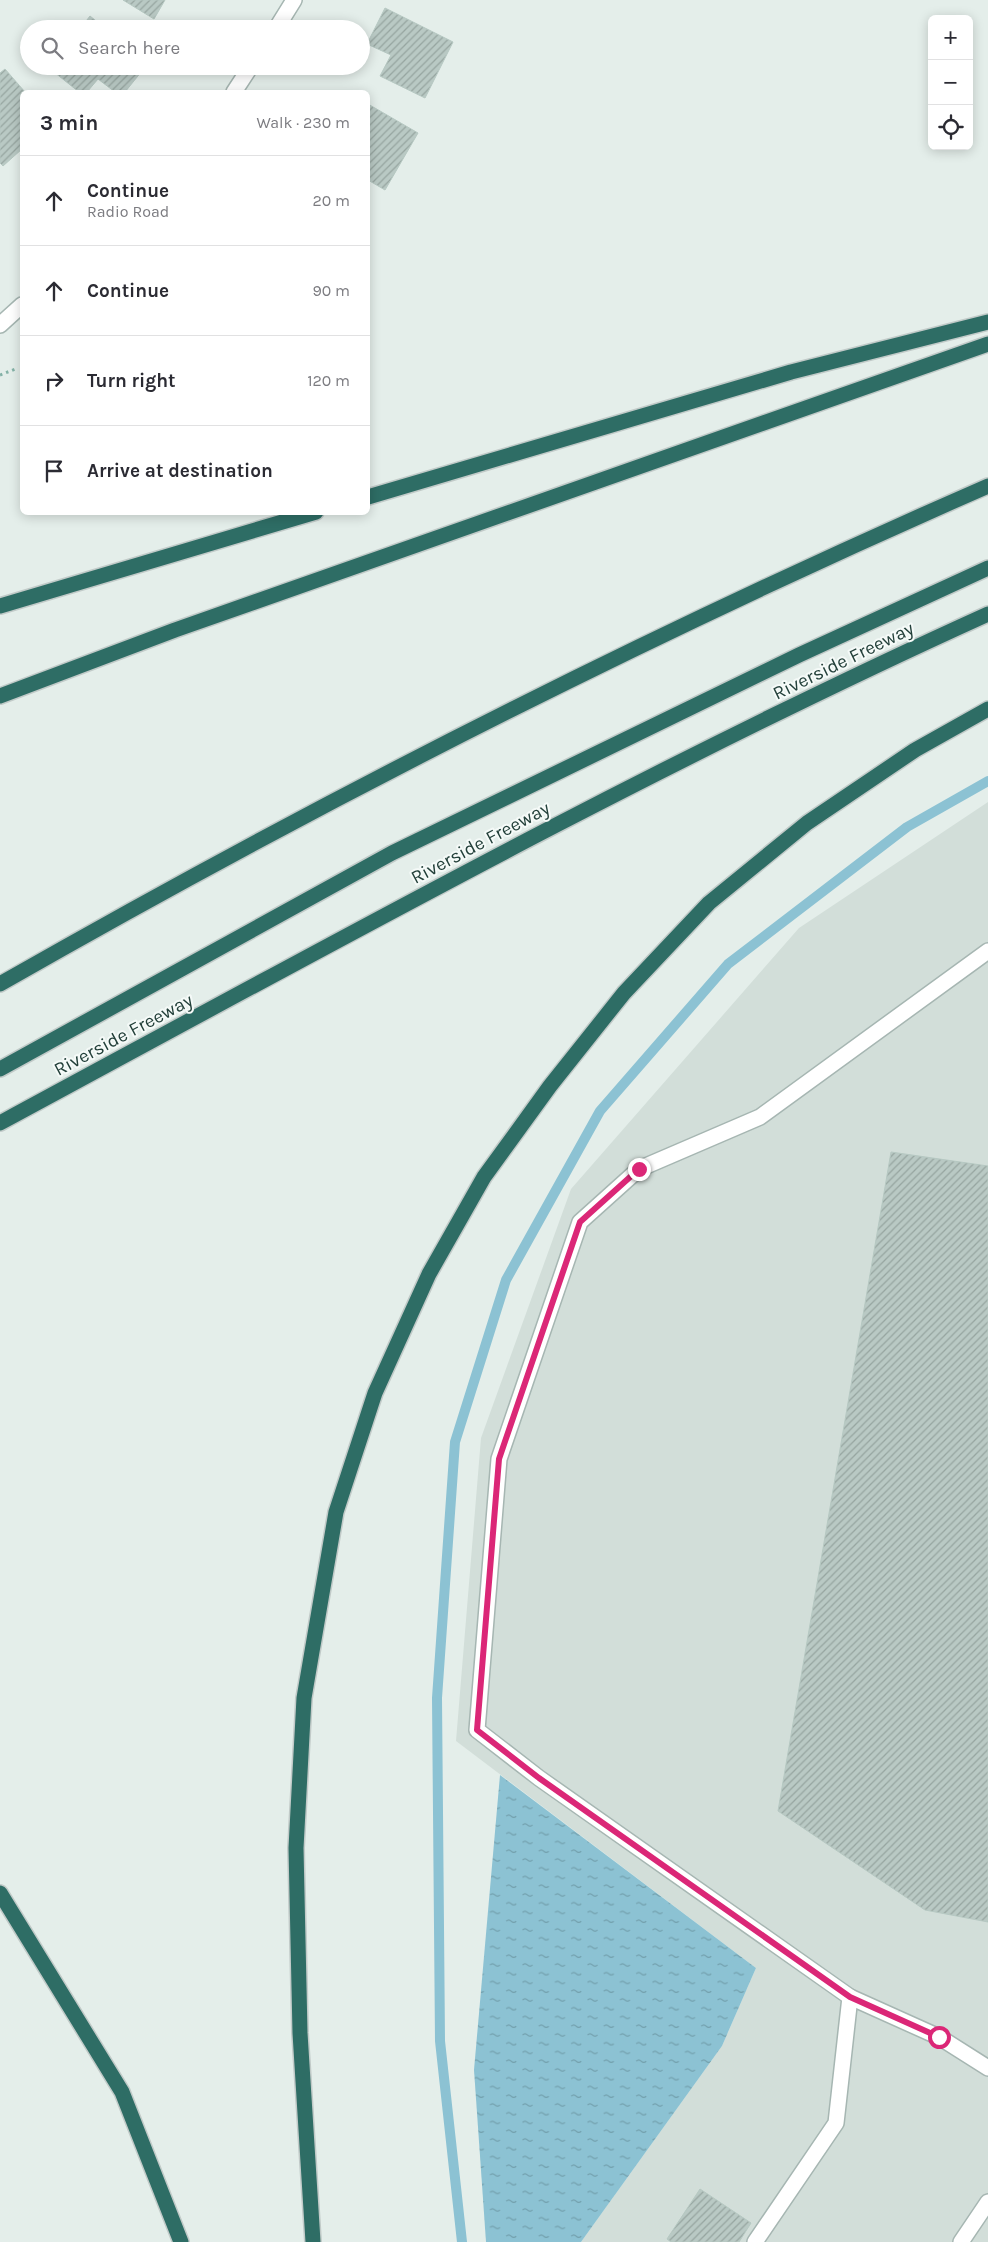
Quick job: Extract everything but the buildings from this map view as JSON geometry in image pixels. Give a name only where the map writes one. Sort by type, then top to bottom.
[{"type":"highway","points":[[370,496],[791,372],[988,322]]},
{"type":"highway","points":[[0,696],[175,630],[988,344]]},
{"type":"highway","points":[[0,984],[328,804],[622,655],[888,530],[988,486]]},
{"type":"highway","points":[[0,606],[306,515]]},
{"type":"highway","points":[[0,1069],[392,853],[799,655],[988,568]]},
{"type":"highway","name":"Riverside Freeway","points":[[0,1123],[537,834],[892,658],[988,614]]},
{"type":"highway","points":[[313,2242],[300,2033],[296,1858],[304,1698],[336,1512],[375,1393],[429,1274],[484,1177],[550,1086],[624,993],[709,903],[807,822],[915,750],[988,709]]},
{"type":"highway","points":[[0,1893],[122,2092],[181,2242]]},
{"type":"street","points":[[282,20],[294,0]]},
{"type":"street","points":[[235,90],[245,75]]},
{"type":"street","points":[[0,325],[20,307]]},
{"type":"street","points":[[988,951],[760,1116],[639,1169],[580,1222],[499,1459],[477,1730],[539,1778],[850,1997],[939,2037],[988,2068]]},
{"type":"street","points":[[755,2242],[836,2123],[850,1997]]},
{"type":"street","points":[[961,2242],[988,2202]]},
{"type":"path","points":[[0,374],[18,368]]},
{"type":"shaded area","points":[[988,802],[988,2242],[581,2242],[722,2046],[756,1968],[456,1741],[481,1438],[571,1189],[799,928]]},
{"type":"water","points":[[500,1775],[756,1968],[722,2046],[581,2242],[486,2242],[474,2070]]},
{"type":"waterway","points":[[462,2242],[440,2041],[437,1698],[455,1442],[506,1280],[600,1111],[728,964],[907,827],[988,781]]},
{"type":"route","points":[[639,1169],[580,1222],[499,1459],[477,1730],[539,1778],[850,1997],[939,2037]]}]
